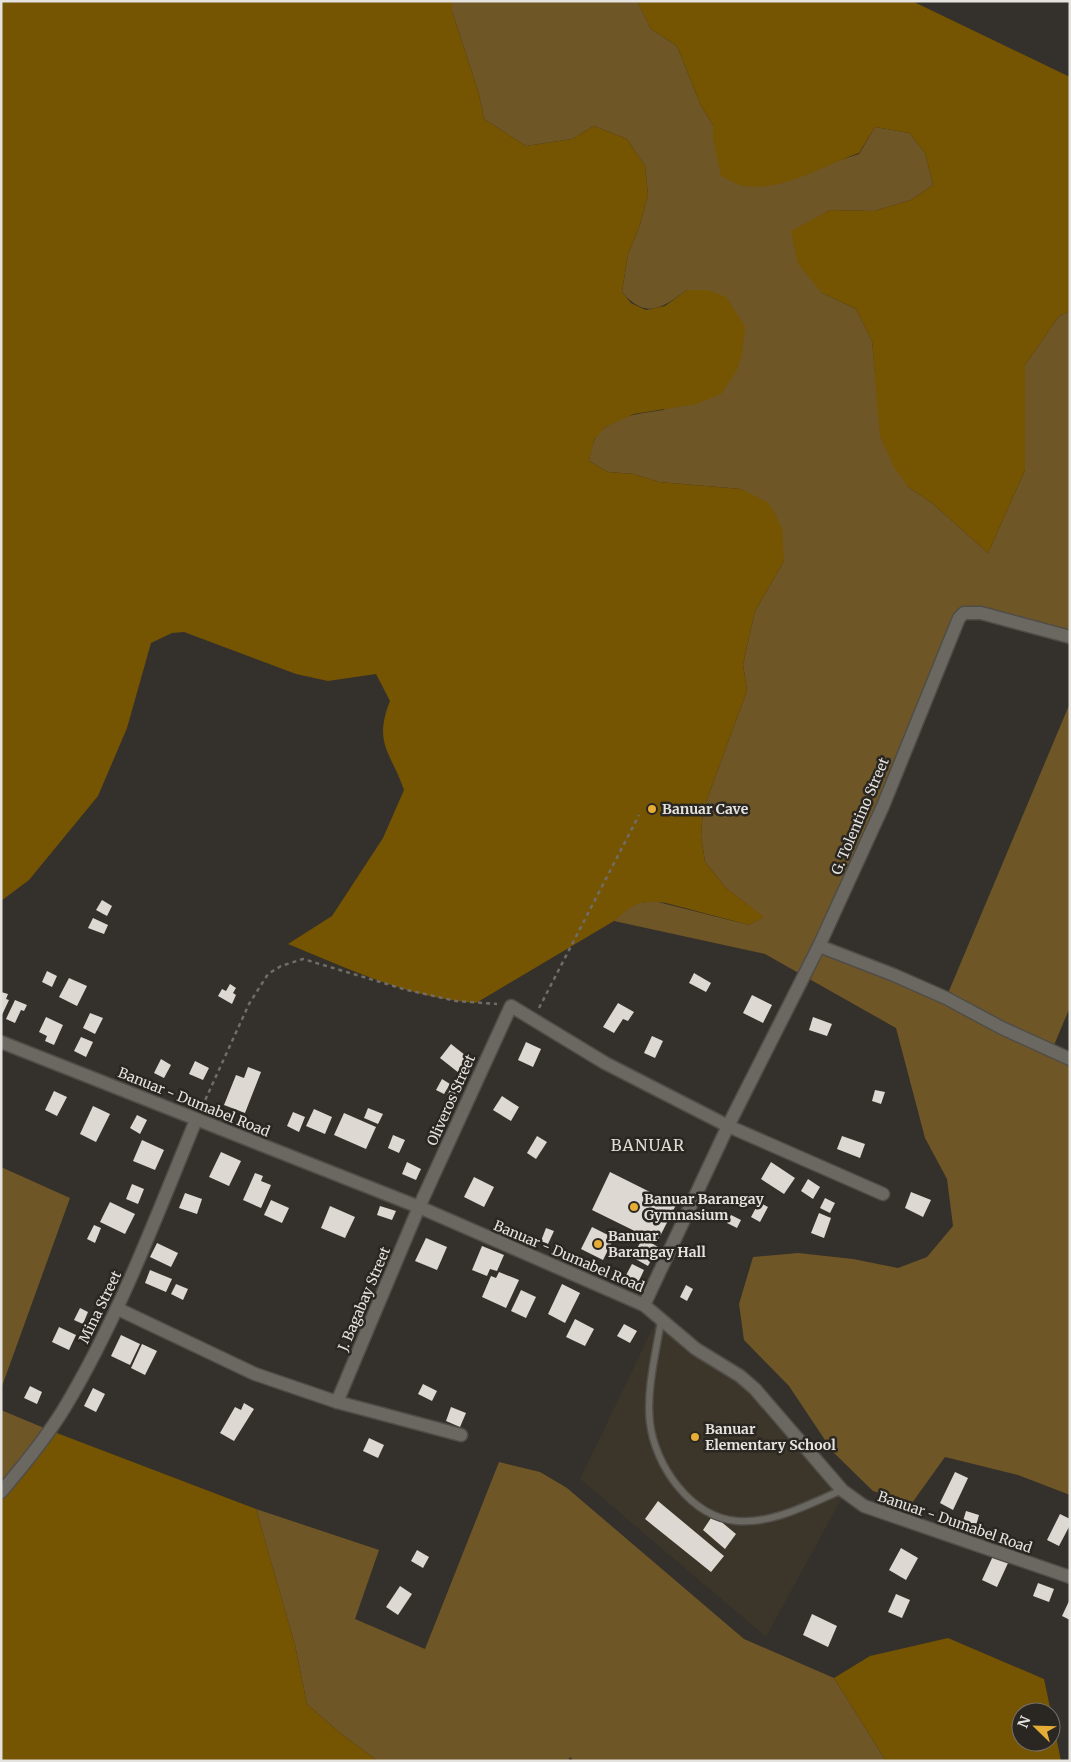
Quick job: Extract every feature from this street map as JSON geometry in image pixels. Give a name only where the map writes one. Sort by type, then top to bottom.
[{"type":"street","name":"G. Tolentino Street","points":[[644,1305],[728,1126],[819,946],[883,806],[958,618],[964,613],[981,613],[1070,637]]},
{"type":"street","points":[[819,946],[894,975],[946,998],[1002,1028],[1070,1059]]},
{"type":"street","points":[[511,1006],[605,1063],[728,1126],[883,1194]]},
{"type":"street","name":"Oliveros Street","points":[[419,1207],[511,1006]]},
{"type":"street","name":"Banuar - Dumabel Road","points":[[1,1042],[419,1207],[644,1305],[696,1349],[740,1376],[755,1389],[842,1490],[864,1506],[1070,1577]]},
{"type":"street","name":"Mina Street","points":[[1,1492],[30,1457],[65,1407],[118,1309],[196,1120]]},
{"type":"street","name":"J. Bagabay Street","points":[[337,1402],[419,1207]]},
{"type":"street","points":[[118,1309],[255,1374],[337,1402],[462,1435]]},
{"type":"lane","points":[[662,1320],[652,1376],[649,1422],[656,1450],[684,1494],[701,1507],[721,1517],[737,1521],[784,1515],[842,1490]]},
{"type":"path","points":[[533,1018],[639,815]]},
{"type":"path","points":[[196,1120],[249,1004],[268,974],[281,966],[303,959],[407,990],[456,1001],[511,1006]]},
{"type":"shaded area","points":[[1,1],[452,1],[452,11],[479,94],[484,119],[526,146],[572,139],[594,126],[627,139],[645,166],[648,195],[639,228],[628,254],[622,292],[631,303],[646,310],[665,306],[687,290],[708,290],[726,297],[745,326],[742,355],[737,370],[721,394],[696,404],[634,414],[605,427],[594,440],[589,461],[608,472],[634,474],[659,482],[741,489],[769,503],[782,528],[784,561],[755,611],[743,664],[747,691],[703,810],[701,836],[705,862],[726,888],[764,917],[749,925],[666,903],[643,902],[626,910],[614,921],[476,1003],[451,1000],[403,989],[288,944],[332,916],[383,838],[404,790],[389,756],[384,738],[383,728],[390,701],[376,674],[328,681],[296,674],[184,632],[172,633],[151,643],[127,728],[98,796],[29,880],[1,901]]},
{"type":"shaded area","points":[[452,1],[637,1],[651,29],[677,46],[701,106],[713,125],[713,138],[825,165],[859,154],[875,127],[909,133],[925,153],[933,185],[911,200],[874,211],[830,210],[792,232],[822,293],[856,309],[872,341],[875,373],[908,487],[932,503],[988,553],[1025,470],[1025,365],[1059,316],[1070,311],[1070,637],[964,613],[819,946],[946,998],[1070,703],[1070,1007],[1052,1050],[1070,1059],[1070,1495],[1018,1475],[945,1457],[912,1503],[873,1491],[833,1452],[789,1386],[744,1340],[739,1304],[753,1257],[798,1253],[853,1259],[898,1268],[927,1257],[953,1226],[947,1179],[925,1138],[896,1028],[765,954],[614,921],[631,904],[654,901],[749,925],[763,917],[726,888],[705,862],[701,836],[703,810],[747,691],[743,664],[755,611],[784,561],[741,489],[659,482],[634,474],[608,472],[589,461],[594,441],[606,426],[614,421],[634,415],[664,410],[687,290],[670,302],[654,308],[639,306],[622,292],[628,254],[639,228],[648,195],[645,166],[627,139],[594,126],[572,139],[526,146],[484,119],[479,94],[452,11]]},
{"type":"shaded area","points":[[637,1],[912,1],[1070,77],[1070,311],[1059,316],[1025,365],[1025,470],[988,553],[932,503],[908,487],[894,467],[880,436],[872,341],[856,309],[822,293],[798,264],[791,231],[830,210],[874,211],[911,200],[933,185],[925,153],[909,133],[875,127],[859,153],[788,181],[759,187],[745,186],[721,176],[713,138],[713,125],[701,106],[677,46],[651,29]]},
{"type":"shaded area","points":[[1,1167],[70,1198],[1,1389]]},
{"type":"shaded area","name":"Banuar Elementary School","points":[[661,1311],[755,1396],[842,1498],[766,1637],[580,1479]]},
{"type":"shaded area","points":[[1,1410],[49,1430],[1,1492]]},
{"type":"shaded area","points":[[49,1430],[256,1509],[295,1645],[307,1704],[340,1733],[378,1761],[1,1761],[1,1492]]},
{"type":"shaded area","points":[[499,1462],[540,1472],[567,1488],[744,1639],[834,1678],[886,1761],[574,1761],[570,1757],[568,1761],[378,1761],[340,1733],[307,1704],[295,1645],[256,1509],[379,1550],[355,1619],[425,1649]]},
{"type":"shaded area","points":[[948,1638],[1044,1679],[1049,1702],[1011,1702],[1011,1752],[1059,1752],[1061,1761],[886,1761],[834,1678],[870,1656]]},
{"type":"building","points":[[102,900],[112,906],[107,916],[96,910]]},
{"type":"building","points":[[93,918],[108,925],[104,934],[88,928]]},
{"type":"building","points":[[47,971],[57,976],[52,987],[42,982]]},
{"type":"building","points":[[694,973],[711,983],[706,992],[689,983]]},
{"type":"building","points":[[69,978],[87,986],[77,1006],[59,997]]},
{"type":"building","points":[[230,984],[236,988],[233,993],[236,995],[232,1004],[218,996],[222,989],[226,991]]},
{"type":"building","points":[[1,992],[8,994],[6,999],[9,1000],[1,1017]]},
{"type":"building","points":[[752,995],[772,1005],[763,1023],[743,1013]]},
{"type":"building","points":[[15,1000],[27,1005],[24,1011],[21,1010],[15,1023],[6,1019]]},
{"type":"building","points":[[618,1003],[634,1012],[628,1021],[623,1019],[614,1033],[603,1027]]},
{"type":"building","points":[[90,1013],[103,1018],[95,1034],[83,1028]]},
{"type":"building","points":[[46,1017],[63,1025],[54,1045],[45,1041],[47,1036],[39,1032]]},
{"type":"building","points":[[813,1017],[832,1024],[827,1036],[809,1030]]},
{"type":"building","points":[[652,1036],[663,1041],[655,1058],[644,1053]]},
{"type":"building","points":[[81,1037],[93,1042],[86,1057],[74,1051]]},
{"type":"building","points":[[526,1042],[541,1049],[533,1067],[518,1060]]},
{"type":"building","points":[[451,1044],[470,1059],[459,1073],[440,1058]]},
{"type":"building","points":[[161,1059],[171,1065],[164,1078],[154,1073]]},
{"type":"building","points":[[195,1061],[209,1068],[203,1080],[189,1074]]},
{"type":"building","points":[[248,1067],[261,1072],[245,1113],[224,1105],[236,1075],[244,1078]]},
{"type":"building","points":[[442,1079],[450,1084],[444,1094],[436,1090]]},
{"type":"building","points":[[452,1085],[461,1090],[455,1100],[447,1096]]},
{"type":"building","points":[[875,1090],[885,1092],[881,1104],[872,1101]]},
{"type":"building","points":[[54,1091],[67,1097],[57,1116],[45,1110]]},
{"type":"building","points":[[502,1096],[519,1107],[511,1121],[493,1110]]},
{"type":"building","points":[[93,1106],[110,1114],[96,1142],[80,1134]]},
{"type":"building","points":[[368,1108],[383,1114],[378,1124],[364,1118]]},
{"type":"building","points":[[314,1109],[332,1117],[325,1134],[306,1126]]},
{"type":"building","points":[[293,1112],[305,1117],[299,1132],[287,1126]]},
{"type":"building","points":[[344,1113],[376,1127],[366,1149],[334,1135]]},
{"type":"building","points":[[137,1115],[147,1120],[140,1134],[130,1128]]},
{"type":"building","points":[[393,1135],[405,1140],[399,1153],[388,1148]]},
{"type":"building","points":[[537,1136],[547,1142],[536,1159],[527,1153]]},
{"type":"building","points":[[842,1136],[865,1144],[860,1158],[837,1149]]},
{"type":"building","points":[[142,1140],[164,1150],[155,1170],[133,1161]]},
{"type":"building","points":[[221,1152],[241,1161],[229,1186],[209,1177]]},
{"type":"building","points":[[407,1162],[421,1169],[416,1180],[402,1174]]},
{"type":"building","points":[[771,1162],[795,1178],[784,1194],[761,1179]]},
{"type":"building","name":"Banuar Barangay Gymnasium","points":[[610,1172],[676,1205],[657,1242],[592,1210]]},
{"type":"building","points":[[255,1173],[263,1176],[261,1181],[271,1185],[261,1208],[243,1200]]},
{"type":"building","points":[[474,1177],[494,1187],[484,1207],[464,1197]]},
{"type":"building","points":[[808,1179],[820,1187],[813,1199],[801,1191]]},
{"type":"building","points":[[132,1184],[144,1189],[138,1204],[126,1199]]},
{"type":"building","points":[[911,1192],[931,1200],[923,1217],[905,1208]]},
{"type":"building","points":[[185,1193],[202,1199],[197,1214],[179,1208]]},
{"type":"building","points":[[825,1198],[835,1203],[830,1213],[820,1208]]},
{"type":"building","points":[[271,1200],[289,1208],[282,1223],[264,1215]]},
{"type":"building","points":[[110,1202],[135,1214],[125,1234],[100,1222]]},
{"type":"building","points":[[759,1202],[768,1207],[760,1222],[751,1217]]},
{"type":"building","points":[[330,1206],[355,1217],[345,1238],[321,1228]]},
{"type":"building","points":[[380,1206],[396,1211],[392,1220],[377,1215]]},
{"type":"building","points":[[819,1213],[831,1218],[824,1238],[811,1233]]},
{"type":"building","points":[[731,1215],[741,1220],[737,1228],[727,1223]]},
{"type":"building","points":[[94,1225],[101,1228],[95,1243],[87,1239]]},
{"type":"building","name":"Banuar Barangay Hall","points":[[592,1227],[614,1238],[603,1260],[581,1249]]},
{"type":"building","points":[[546,1228],[554,1231],[548,1244],[541,1241]]},
{"type":"building","points":[[426,1238],[447,1247],[437,1270],[415,1261]]},
{"type":"building","points":[[643,1238],[658,1247],[648,1266],[632,1257]]},
{"type":"building","points":[[157,1243],[178,1253],[171,1267],[150,1257]]},
{"type":"building","points":[[482,1246],[504,1255],[497,1271],[490,1269],[487,1276],[472,1270]]},
{"type":"building","points":[[632,1264],[644,1270],[637,1285],[624,1279]]},
{"type":"building","points":[[150,1270],[172,1279],[166,1292],[145,1283]]},
{"type":"building","points":[[499,1272],[519,1280],[506,1308],[482,1297],[491,1276],[496,1278]]},
{"type":"building","points":[[176,1284],[188,1289],[183,1300],[171,1294]]},
{"type":"building","points":[[562,1284],[580,1293],[565,1323],[548,1314]]},
{"type":"building","points":[[686,1285],[693,1289],[687,1301],[680,1297]]},
{"type":"building","points":[[521,1290],[536,1297],[526,1318],[511,1311]]},
{"type":"building","points":[[80,1308],[88,1312],[83,1324],[74,1320]]},
{"type":"building","points":[[575,1319],[594,1329],[585,1346],[566,1337]]},
{"type":"building","points":[[624,1324],[637,1331],[630,1343],[617,1336]]},
{"type":"building","points":[[59,1327],[76,1335],[69,1350],[52,1342]]},
{"type":"building","points":[[121,1335],[140,1344],[130,1365],[111,1356]]},
{"type":"building","points":[[142,1344],[157,1351],[145,1375],[131,1368]]},
{"type":"building","points":[[423,1384],[437,1391],[432,1401],[418,1394]]},
{"type":"building","points":[[30,1386],[42,1392],[37,1404],[24,1398]]},
{"type":"building","points":[[93,1388],[105,1394],[96,1412],[84,1406]]},
{"type":"building","points":[[244,1403],[254,1409],[234,1441],[220,1433],[235,1407],[241,1410]]},
{"type":"building","points":[[451,1407],[466,1413],[460,1427],[446,1421]]},
{"type":"building","points":[[369,1438],[384,1445],[378,1458],[363,1451]]},
{"type":"building","points":[[955,1472],[968,1478],[953,1510],[940,1503]]},
{"type":"building","points":[[658,1501],[724,1556],[711,1572],[645,1519]]},
{"type":"building","points":[[966,1511],[979,1515],[976,1526],[963,1521]]},
{"type":"building","points":[[1060,1514],[1070,1519],[1070,1525],[1059,1546],[1047,1540]]},
{"type":"building","points":[[713,1515],[736,1534],[725,1549],[703,1530]]},
{"type":"building","points":[[901,1548],[918,1558],[906,1580],[889,1570]]},
{"type":"building","points":[[417,1550],[429,1557],[423,1568],[411,1561]]},
{"type":"building","points":[[993,1556],[1008,1563],[997,1587],[982,1580]]},
{"type":"building","points":[[1038,1583],[1054,1589],[1049,1602],[1033,1596]]},
{"type":"building","points":[[400,1586],[412,1594],[398,1615],[386,1607]]},
{"type":"building","points":[[896,1594],[910,1600],[902,1618],[888,1612]]},
{"type":"building","points":[[1070,1599],[1070,1620],[1062,1616]]},
{"type":"building","points":[[812,1614],[837,1626],[828,1647],[803,1635]]},
{"type":"place","name":"Banuar Cave","points":[[652,809]]},
{"type":"place","name":"Banuar Barangay Gymnasium","points":[[634,1207]]},
{"type":"place","name":"Banuar Barangay Hall","points":[[598,1244]]},
{"type":"place","name":"Banuar Elementary School","points":[[695,1437]]},
{"type":"district","name":"BANUAR","points":[[648,1145]]}]
